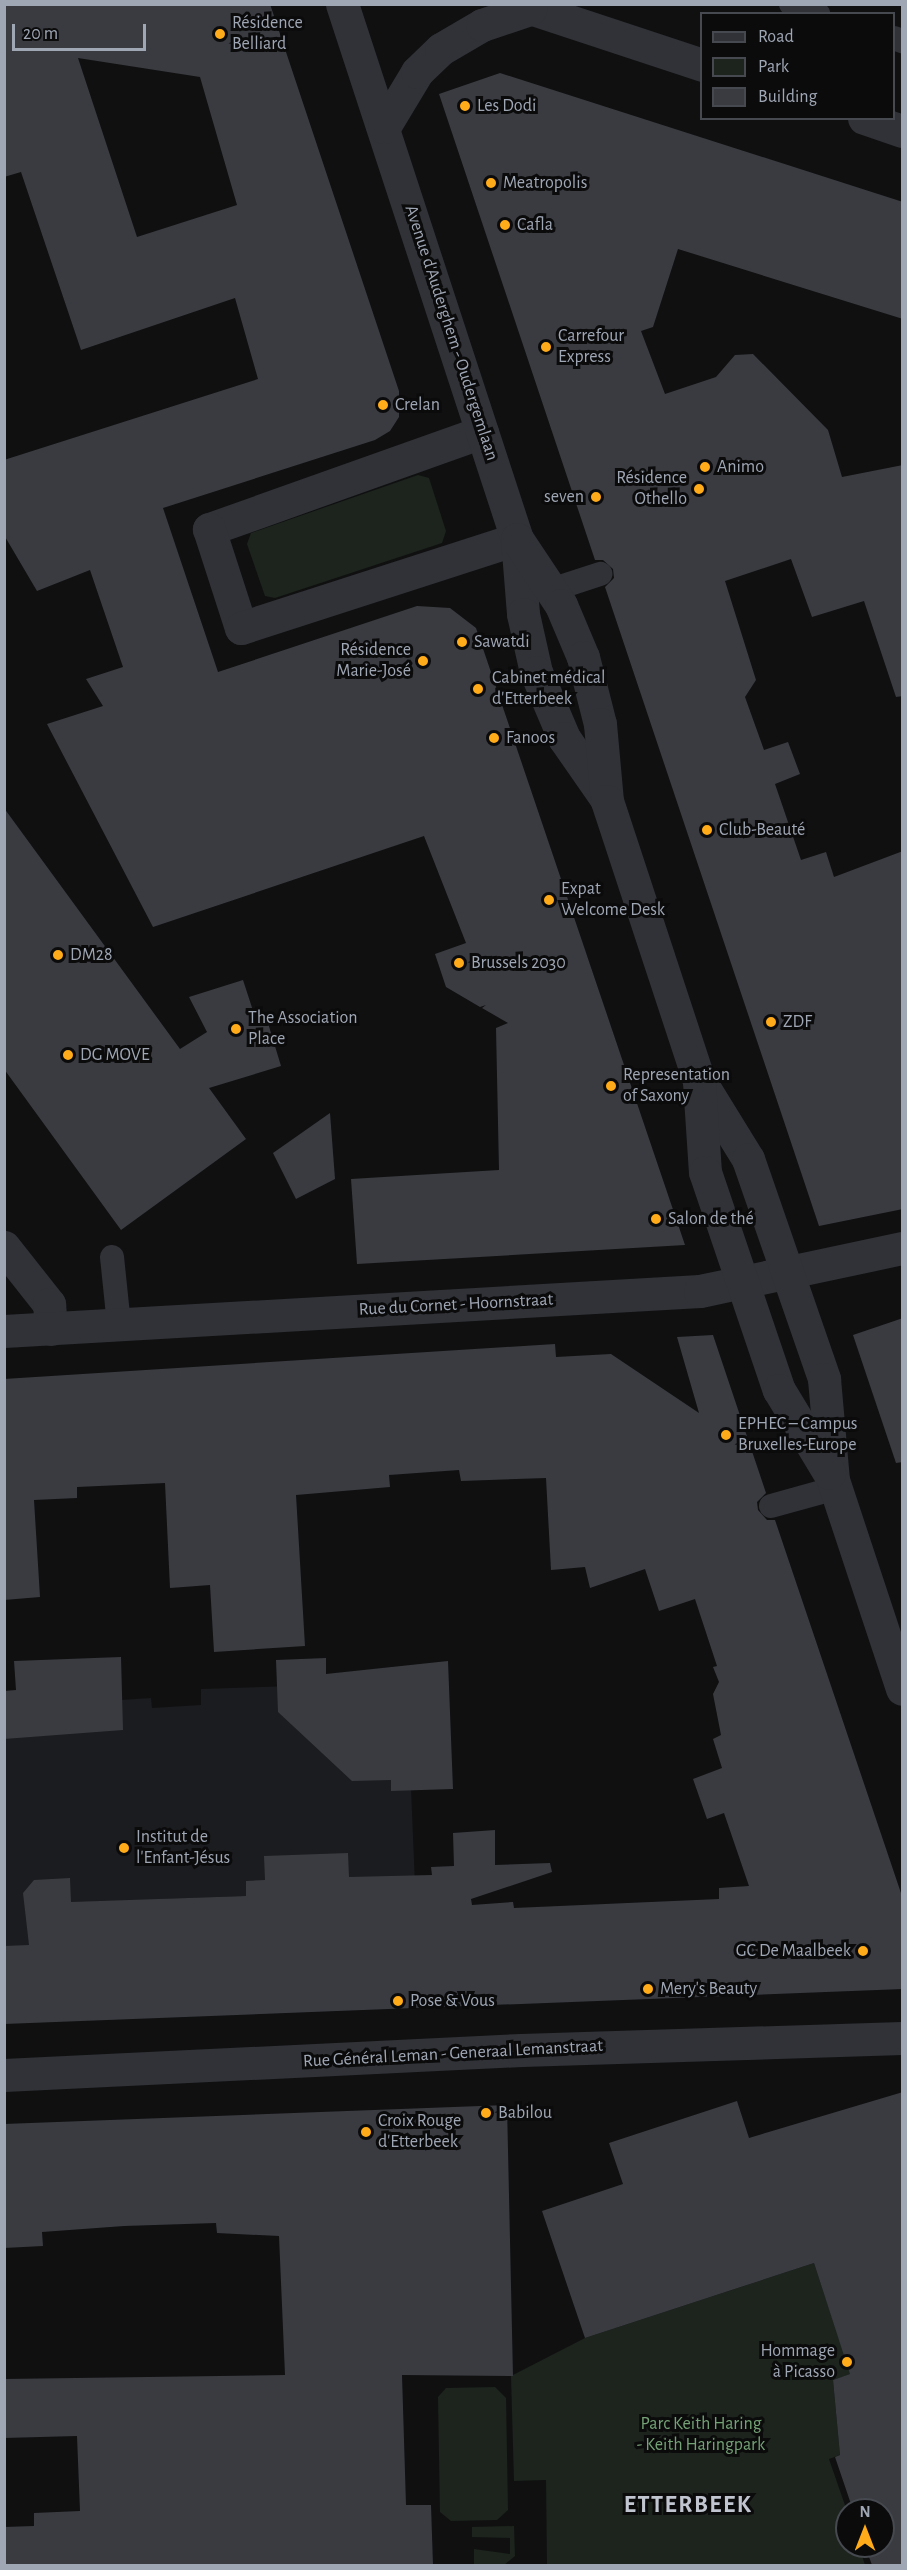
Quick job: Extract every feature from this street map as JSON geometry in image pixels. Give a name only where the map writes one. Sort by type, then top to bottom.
[{"type":"street","name":"Avenue d'Auderghem - Oudergemlaan","points":[[342,4],[518,539],[551,590],[583,657],[600,724],[607,801],[698,1078],[748,1159],[824,1379],[835,1484],[903,1689]]},
{"type":"street","points":[[384,127],[417,72],[441,49],[482,25],[531,6],[700,64]]},
{"type":"street","points":[[870,120],[903,131]]},
{"type":"street","points":[[482,432],[208,529],[242,628],[518,539]]},
{"type":"street","name":"Avenue d'Auderghem - Oudergemlaan","points":[[518,539],[523,614],[536,672],[564,738],[607,801]]},
{"type":"street","name":"Avenue d'Auderghem - Oudergemlaan","points":[[698,1078],[705,1172],[779,1390],[835,1484]]},
{"type":"street","points":[[4,1247],[49,1304],[51,1329]]},
{"type":"street","name":"Rue du Cornet - Hoornstraat","points":[[4,1331],[700,1292],[742,1281],[903,1248]]},
{"type":"street","name":"Rue Général Leman - Generaal Lemanstraat","points":[[4,2075],[521,2049],[903,2038]]},
{"type":"lane","points":[[791,4],[813,12]]},
{"type":"lane","points":[[551,590],[600,573]]},
{"type":"lane","points":[[112,1257],[119,1325]]},
{"type":"lane","points":[[771,1506],[835,1484]]},
{"type":"shaded area","points":[[406,1666],[420,2007],[252,2014],[246,1896],[162,1899],[5,2023],[4,1691],[90,1702],[151,1698],[152,1708],[201,1705],[201,1689],[325,1685]]},
{"type":"green space","points":[[418,475],[429,478],[446,531],[442,543],[275,598],[265,596],[247,544],[251,533]]},
{"type":"green space","name":"Parc Keith Haring - Keith Haringpark","points":[[814,2263],[851,2374],[833,2380],[840,2455],[829,2459],[842,2498],[835,2498],[835,2558],[863,2558],[865,2565],[547,2565],[546,2480],[514,2481],[511,2376],[585,2338]]},
{"type":"green space","points":[[495,2387],[506,2398],[508,2510],[497,2520],[451,2521],[440,2512],[438,2397],[446,2388]]},
{"type":"green space","points":[[514,2526],[515,2556],[504,2565],[474,2565],[474,2549],[510,2554],[510,2538],[472,2537],[472,2527]]},
{"type":"building","points":[[4,4],[270,4],[399,391],[399,417],[390,431],[375,440],[163,508],[218,672],[417,606],[450,608],[476,628],[685,1245],[357,1264],[351,1179],[499,1170],[496,1028],[508,1023],[482,1008],[486,1005],[480,1007],[446,987],[435,954],[466,943],[424,836],[153,927],[47,724],[103,706],[86,679],[123,667],[90,570],[37,591],[4,535],[4,460],[258,379],[235,298],[81,350],[21,172],[4,177]],"holes":[[[78,58],[200,77],[237,205],[137,237]]]},
{"type":"building","points":[[500,73],[903,202],[903,319],[678,249],[653,327],[641,331],[665,394],[716,377],[735,355],[753,354],[828,430],[842,477],[903,465],[903,696],[896,697],[864,601],[812,617],[791,559],[725,581],[756,680],[745,697],[764,750],[788,742],[800,774],[775,784],[801,860],[826,852],[834,877],[903,851],[903,1209],[819,1226],[605,587],[614,578],[613,569],[603,560],[595,560],[439,94]]},
{"type":"building","name":"DM28","points":[[4,808],[180,1049],[207,1032],[189,997],[243,980],[258,1026],[268,1023],[281,1066],[209,1088],[246,1139],[121,1230],[4,1069]]},
{"type":"building","points":[[330,1113],[335,1179],[296,1199],[273,1153]]},
{"type":"building","points":[[903,1318],[903,1462],[896,1463],[853,1335]]},
{"type":"building","points":[[713,1335],[766,1493],[757,1502],[758,1510],[767,1520],[775,1520],[903,1899],[903,1989],[4,2024],[4,1946],[29,1945],[23,1893],[34,1880],[70,1878],[71,1902],[246,1896],[246,1881],[265,1880],[264,1856],[348,1853],[349,1877],[432,1875],[431,1867],[454,1866],[453,1833],[495,1830],[495,1865],[550,1863],[552,1872],[471,1899],[472,1905],[513,1902],[514,1908],[719,1899],[719,1888],[749,1886],[724,1813],[707,1819],[693,1779],[722,1768],[713,1739],[721,1735],[713,1694],[719,1682],[713,1667],[717,1666],[695,1599],[659,1611],[645,1569],[590,1588],[585,1567],[551,1570],[546,1478],[461,1481],[459,1470],[389,1475],[390,1487],[296,1495],[305,1646],[214,1652],[210,1585],[170,1588],[165,1483],[77,1487],[77,1498],[34,1500],[40,1597],[4,1600],[4,1379],[555,1344],[556,1357],[611,1354],[699,1413],[677,1337]]},
{"type":"building","points":[[121,1657],[123,1730],[4,1739],[4,1691],[16,1690],[14,1661]]},
{"type":"building","points":[[326,1658],[326,1674],[448,1661],[453,1789],[391,1791],[391,1780],[352,1781],[278,1712],[276,1660]]},
{"type":"building","points":[[903,2092],[903,2565],[872,2565],[869,2558],[895,2558],[895,2498],[849,2498],[835,2457],[840,2455],[833,2380],[850,2374],[814,2263],[585,2338],[542,2211],[623,2184],[609,2143],[737,2101],[749,2138]]},
{"type":"building","points":[[507,2105],[513,2376],[402,2375],[406,2505],[431,2505],[433,2565],[4,2565],[4,2527],[34,2526],[34,2513],[80,2511],[77,2436],[4,2438],[4,2379],[285,2375],[279,2236],[217,2233],[216,2223],[124,2226],[42,2232],[43,2246],[4,2248],[4,2124]]},
{"type":"place","name":"Résidence Belliard","points":[[220,34]]},
{"type":"place","name":"Les Dodi","points":[[465,106]]},
{"type":"place","name":"Meatropolis","points":[[491,183]]},
{"type":"place","name":"Cafla","points":[[505,225]]},
{"type":"place","name":"Carrefour Express","points":[[546,347]]},
{"type":"place","name":"Crelan","points":[[383,405]]},
{"type":"place","name":"Animo","points":[[705,467]]},
{"type":"place","name":"Résidence Othello","points":[[699,489]]},
{"type":"place","name":"seven","points":[[596,497]]},
{"type":"place","name":"Sawatdi","points":[[462,642]]},
{"type":"place","name":"Résidence Marie-José","points":[[423,661]]},
{"type":"place","name":"Cabinet médical d'Etterbeek","points":[[478,689]]},
{"type":"place","name":"Fanoos","points":[[494,738]]},
{"type":"place","name":"Club-Beauté","points":[[707,830]]},
{"type":"place","name":"Expat Welcome Desk","points":[[549,900]]},
{"type":"place","name":"DM28","points":[[58,955]]},
{"type":"place","name":"Brussels 2030","points":[[459,963]]},
{"type":"place","name":"ZDF","points":[[771,1022]]},
{"type":"place","name":"The Association Place","points":[[236,1029]]},
{"type":"place","name":"DG MOVE","points":[[68,1055]]},
{"type":"place","name":"Representation of Saxony","points":[[611,1086]]},
{"type":"place","name":"Salon de thé","points":[[656,1219]]},
{"type":"place","name":"EPHEC – Campus Bruxelles-Europe","points":[[726,1435]]},
{"type":"place","name":"Institut de l'Enfant-Jésus","points":[[124,1848]]},
{"type":"place","name":"GC De Maalbeek","points":[[863,1951]]},
{"type":"place","name":"Mery's Beauty","points":[[648,1989]]},
{"type":"place","name":"Pose & Vous","points":[[398,2001]]},
{"type":"place","name":"Babilou","points":[[486,2113]]},
{"type":"place","name":"Croix Rouge d'Etterbeek","points":[[366,2132]]},
{"type":"place","name":"Hommage à Picasso","points":[[847,2362]]},
{"type":"district","name":"ETTERBEEK","points":[[688,2506]]}]
